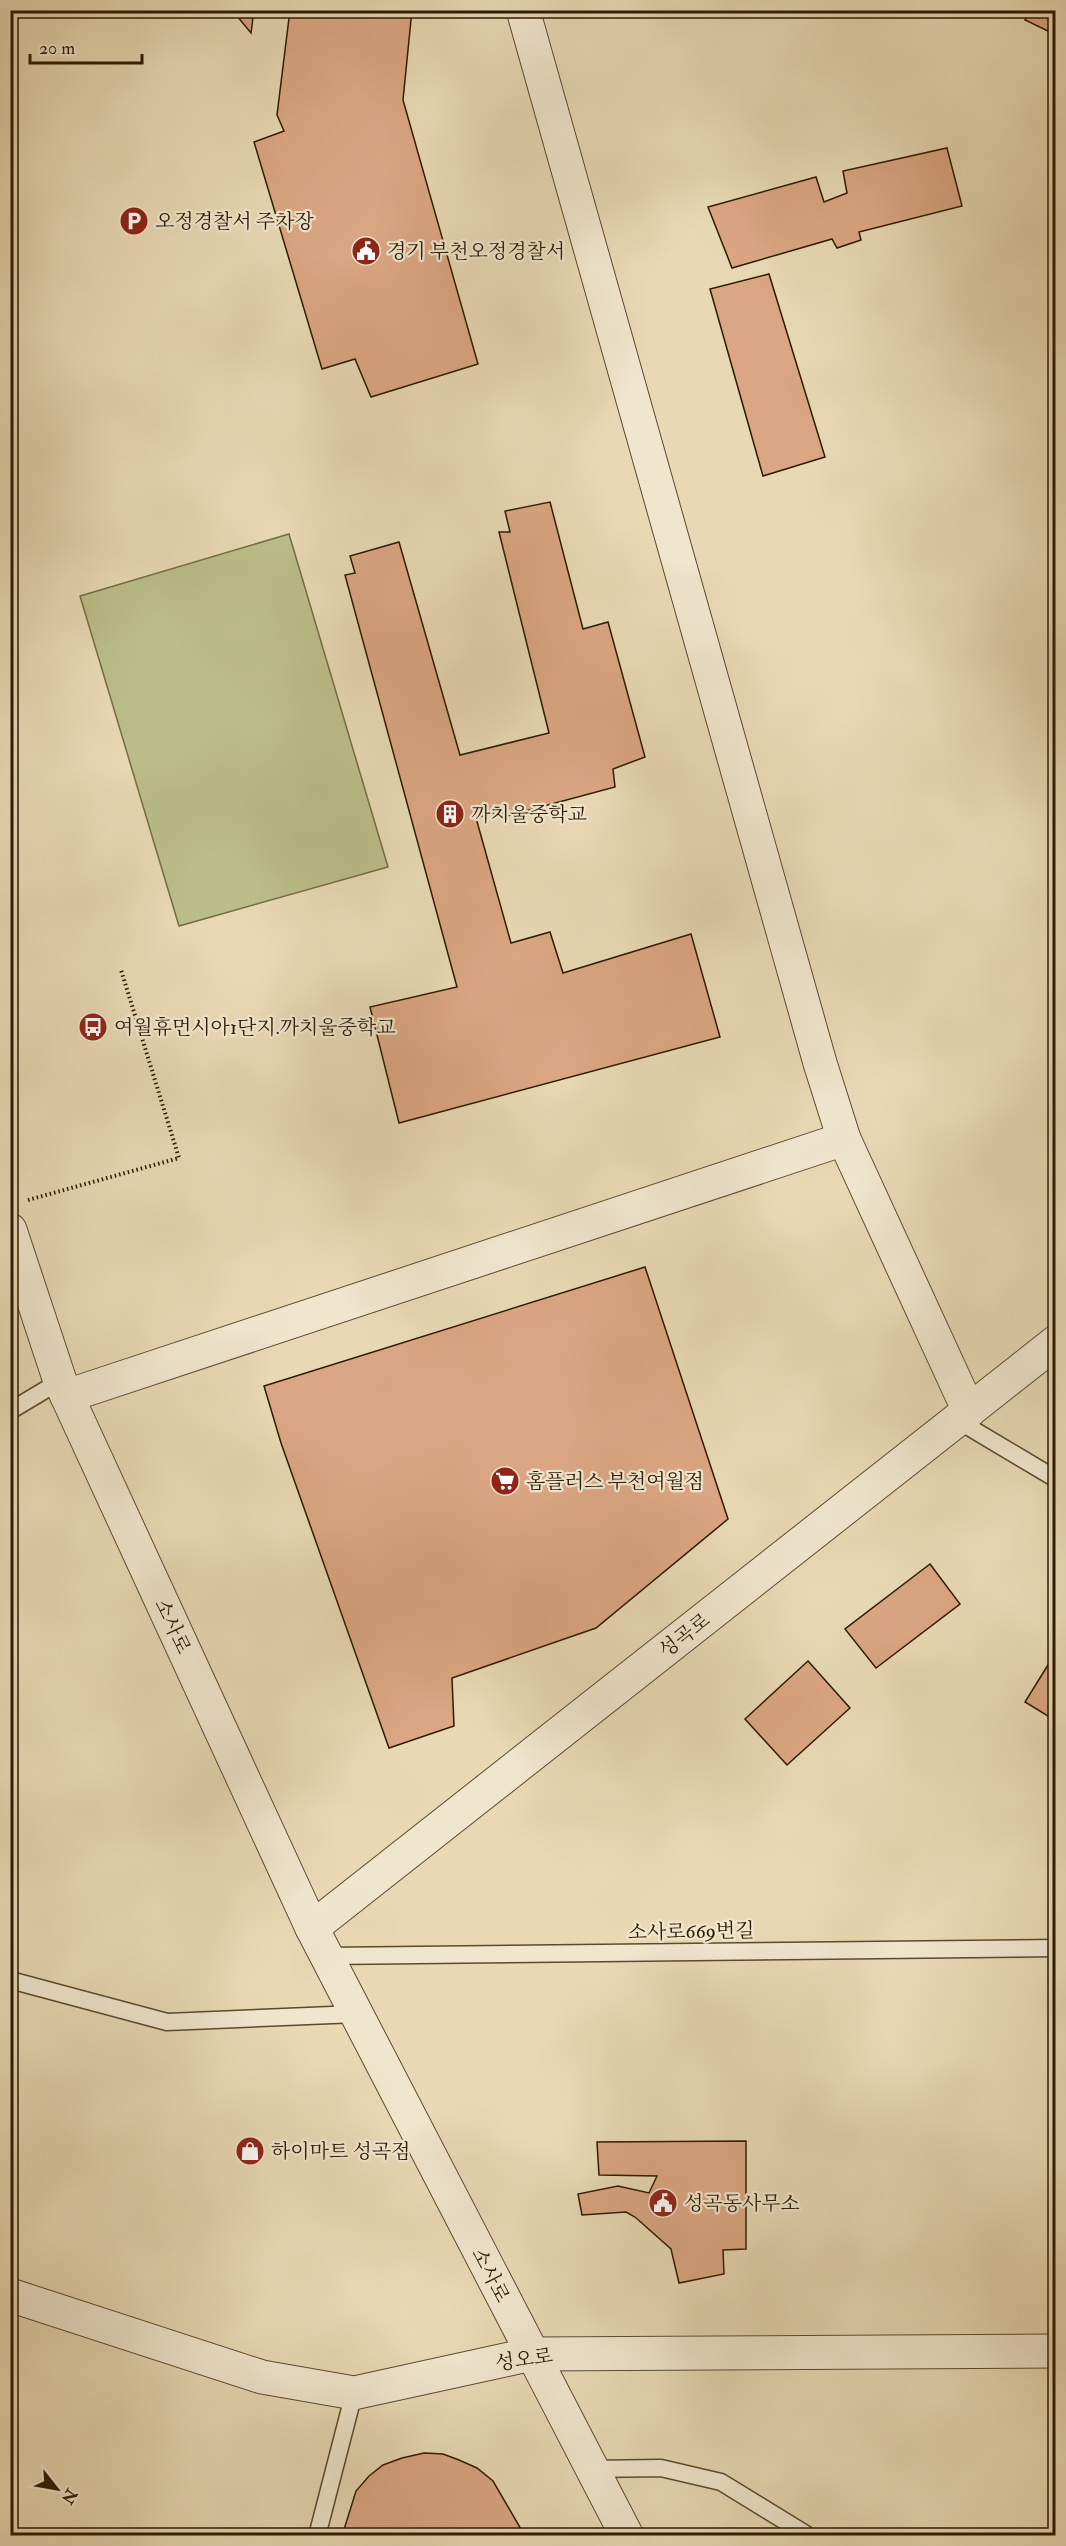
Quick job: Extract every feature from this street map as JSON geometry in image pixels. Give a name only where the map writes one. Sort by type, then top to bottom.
[{"type":"street","points":[[523,10],[820,1063],[844,1139],[963,1415]]},
{"type":"street","points":[[64,1388],[844,1139]]},
{"type":"street","name":"소사로","points":[[16,1216],[64,1388],[319,1942],[627,2535]]},
{"type":"street","name":"성곡로","points":[[319,1942],[963,1415],[1056,1342]]},
{"type":"street","name":"성오로","points":[[10,2295],[262,2377],[354,2393],[532,2354],[1056,2350]]},
{"type":"lane","points":[[10,1411],[64,1388]]},
{"type":"lane","points":[[963,1415],[1056,1479]]},
{"type":"lane","name":"소사로669번길","points":[[319,1942],[1056,1948]]},
{"type":"lane","points":[[10,1980],[168,2022],[356,2014]]},
{"type":"lane","points":[[317,2535],[354,2393]]},
{"type":"lane","points":[[591,2469],[661,2468],[722,2482],[809,2535]]},
{"type":"path","points":[[16,1216],[179,1158],[121,970]]},
{"type":"green space","points":[[289,534],[388,867],[179,926],[80,596]]},
{"type":"building","points":[[232,10],[254,10],[251,33]]},
{"type":"building","name":"경기 부천오정경찰서","points":[[290,10],[412,10],[403,100],[478,364],[371,397],[355,359],[322,369],[254,142],[284,131],[277,115]]},
{"type":"building","points":[[1030,10],[1056,10],[1056,19],[1048,31],[1025,20]]},
{"type":"building","points":[[947,148],[962,206],[859,232],[861,240],[837,248],[832,239],[732,268],[708,207],[816,177],[824,202],[847,193],[843,171]]},
{"type":"building","points":[[769,274],[825,457],[763,476],[710,289]]},
{"type":"building","name":"까치울중학교","points":[[550,502],[583,629],[608,622],[645,757],[613,769],[615,787],[503,817],[501,811],[476,818],[511,943],[550,932],[563,973],[691,934],[720,1037],[399,1123],[370,1007],[457,987],[345,575],[355,573],[350,556],[399,542],[460,755],[549,733],[499,532],[510,532],[505,511]]},
{"type":"building","name":"홈플러스 부천여월점","points":[[645,1267],[728,1519],[596,1628],[452,1678],[454,1726],[389,1748],[281,1443],[264,1386]]},
{"type":"building","points":[[930,1564],[960,1604],[876,1668],[845,1629]]},
{"type":"building","points":[[1056,1652],[1056,1721],[1025,1702]]},
{"type":"building","points":[[808,1661],[850,1708],[787,1765],[745,1719]]},
{"type":"building","name":"성곡동사무소","points":[[746,2141],[746,2249],[723,2250],[724,2274],[679,2283],[671,2249],[635,2217],[626,2212],[582,2215],[578,2194],[618,2186],[649,2193],[657,2176],[599,2175],[597,2142]]},
{"type":"building","points":[[424,2453],[443,2454],[459,2460],[477,2468],[493,2481],[525,2536],[342,2536],[356,2491],[369,2476],[383,2465]]},
{"type":"place","name":"오정경찰서 주차장","points":[[134,221]]},
{"type":"place","name":"경기 부천오정경찰서","points":[[366,251]]},
{"type":"place","name":"까치울중학교","points":[[450,814]]},
{"type":"place","name":"여월휴먼시아1단지.까치울중학교","points":[[93,1027]]},
{"type":"place","name":"홈플러스 부천여월점","points":[[505,1481]]},
{"type":"place","name":"하이마트 성곡점","points":[[250,2151]]},
{"type":"place","name":"성곡동사무소","points":[[663,2203]]}]
